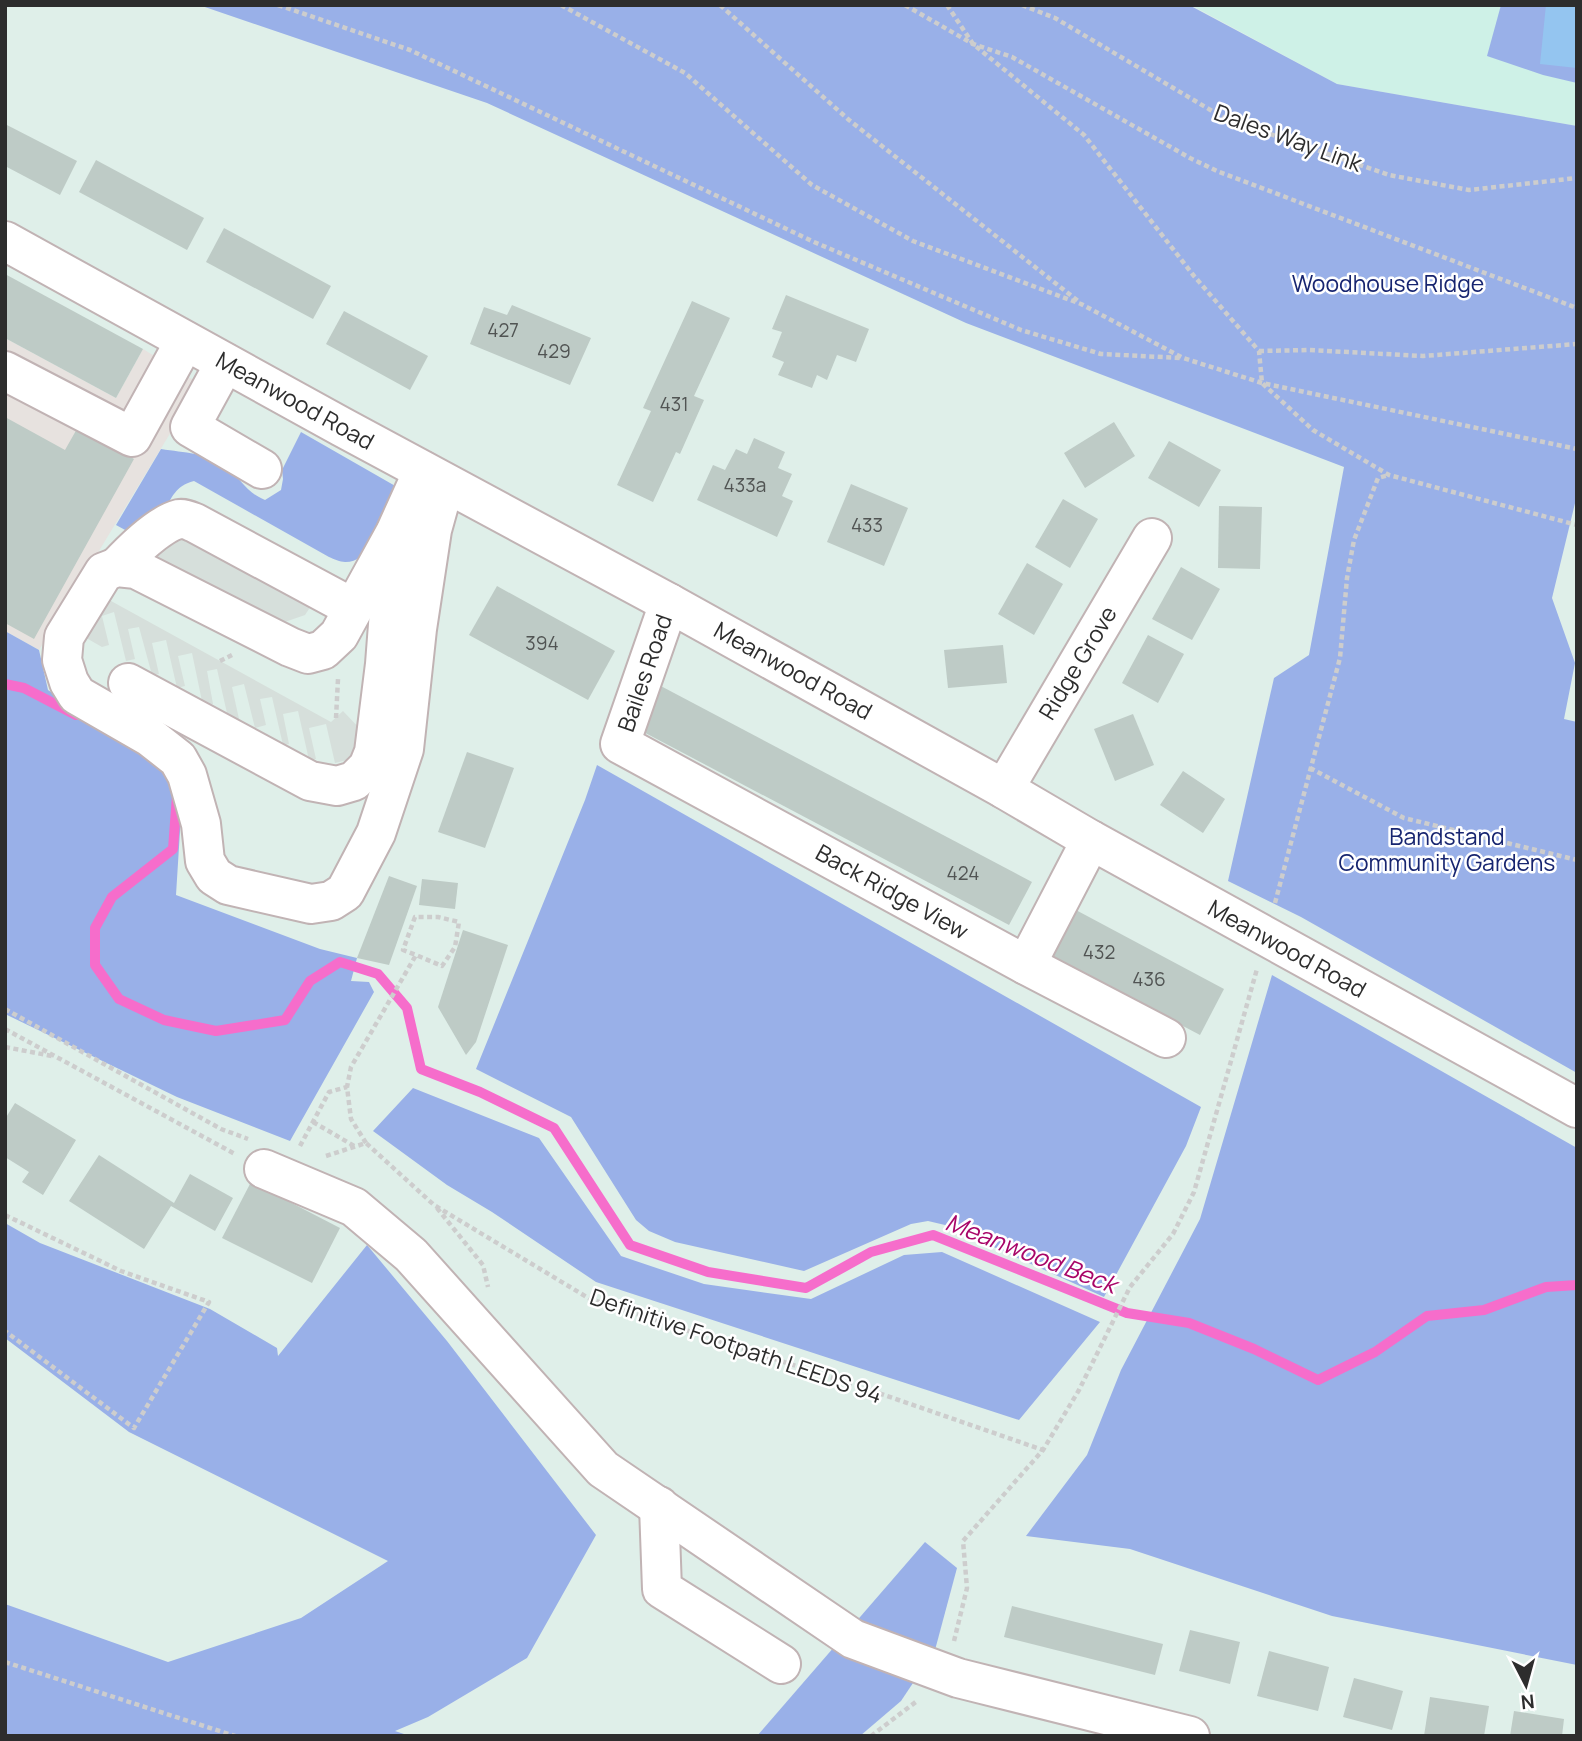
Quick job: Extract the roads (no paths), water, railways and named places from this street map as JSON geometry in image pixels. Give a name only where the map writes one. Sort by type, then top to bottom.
[{"type":"street","name":"Meanwood Road","points":[[5,241],[669,603],[1577,1108]]},
{"type":"street","points":[[5,370],[132,437],[185,341]]},
{"type":"street","points":[[225,363],[190,427],[262,469]]},
{"type":"street","points":[[117,567],[136,569],[269,638],[309,653],[323,650],[346,622],[395,533],[434,477]]},
{"type":"street","points":[[128,683],[310,781],[337,786],[354,781],[368,767],[374,752],[402,630],[432,530],[434,477]]},
{"type":"street","points":[[395,533],[402,630],[404,749],[376,833],[345,892],[331,901],[311,904],[228,885],[214,876],[205,861],[201,824],[187,775],[178,759],[150,737],[77,695],[69,682],[62,660],[64,637],[104,572],[117,567],[163,526],[180,519],[195,523],[346,622],[402,630]]},
{"type":"street","name":"Ridge Grove","points":[[1004,789],[1153,538]]},
{"type":"street","name":"Bailes Road","points":[[620,744],[669,603]]},
{"type":"street","name":"Back Ridge View","points":[[620,744],[1166,1038]]},
{"type":"street","points":[[1026,965],[1091,840]]},
{"type":"street","points":[[262,1157],[354,1207],[411,1255],[603,1469],[853,1639],[958,1678],[1190,1736]]},
{"type":"street","points":[[659,1506],[662,1589],[781,1664]]},
{"type":"waterway","name":"Meanwood Beck","points":[[5,684],[24,688],[76,715]]},
{"type":"waterway","name":"Meanwood Beck","points":[[177,795],[173,849],[112,897],[95,928],[95,965],[119,999],[164,1020],[216,1031],[285,1020],[310,981],[340,962],[378,974],[407,1008],[421,1069],[480,1092],[554,1128],[630,1245],[708,1272],[806,1288],[871,1252],[933,1235],[1127,1313],[1189,1323],[1254,1349],[1318,1380],[1375,1352],[1427,1316],[1484,1310],[1546,1287],[1577,1285]]},
{"type":"park label","name":"Woodhouse Ridge","points":[[1388,284]]},
{"type":"park label","name":"Bandstand Community Gardens","points":[[1447,850]]}]
